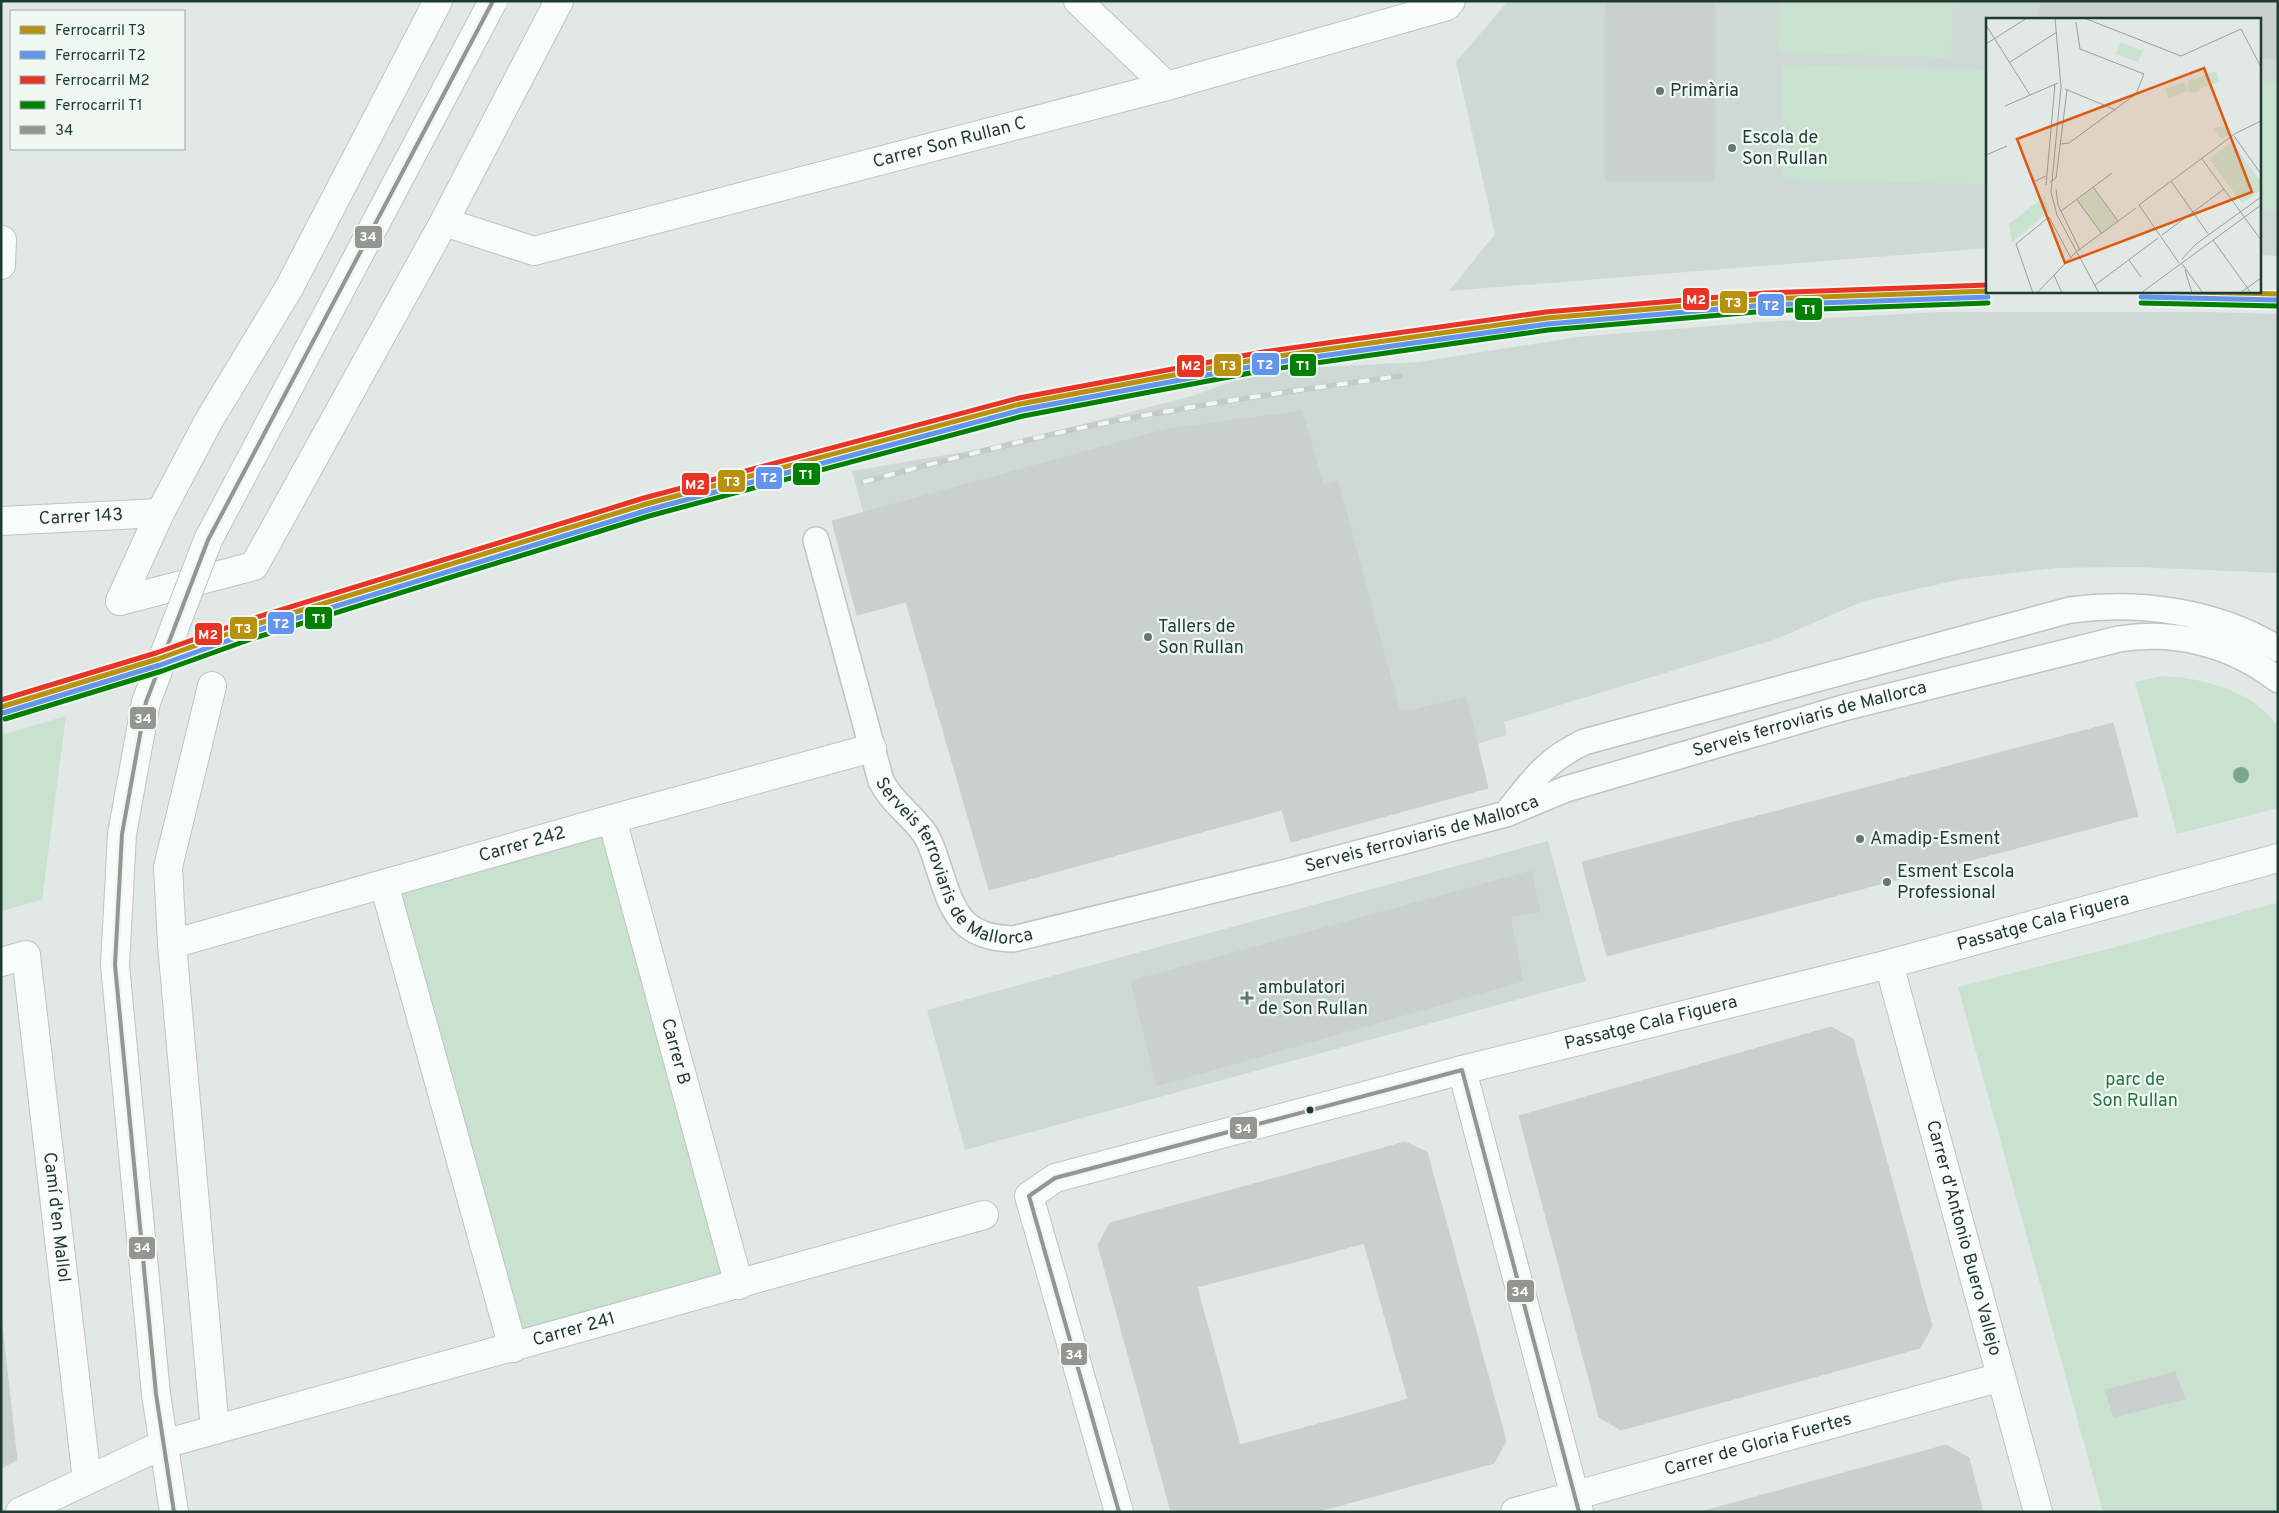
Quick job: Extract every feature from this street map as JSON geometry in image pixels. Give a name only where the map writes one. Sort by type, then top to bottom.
[{"type":"street","points":[[438,1],[289,288],[208,422],[160,513],[120,601],[254,566],[444,222],[559,1]]},
{"type":"street","points":[[174,1512],[156,1394],[115,965],[122,834],[146,702],[208,540],[493,1]]},
{"type":"street","points":[[1078,1],[1167,86]]},
{"type":"street","name":"Carrer Son Rullan C","points":[[444,222],[534,251],[1167,86],[1447,6],[1451,1]]},
{"type":"street","points":[[1,264],[2,240]]},
{"type":"street","name":"Carrer 143","points":[[1,521],[160,513]]},
{"type":"street","points":[[212,686],[168,867],[172,944],[215,1430]]},
{"type":"street","name":"Carrer 242","points":[[172,944],[612,819],[872,748]]},
{"type":"street","name":"Carrer B","points":[[612,819],[739,1285]]},
{"type":"street","name":"Passatge Cala Figuera","points":[[1119,1512],[1028,1196],[1055,1178],[1462,1070],[1889,964],[2278,858]]},
{"type":"street","points":[[384,884],[513,1348]]},
{"type":"street","name":"Camí d'en Mallol","points":[[14,959],[87,1480]]},
{"type":"street","name":"Carrer d'Antonio Buero Vallejo","points":[[1889,964],[2038,1512]]},
{"type":"street","points":[[1462,1070],[1576,1504]]},
{"type":"street","name":"Carrer 241","points":[[20,1512],[164,1444],[739,1285],[984,1215]]},
{"type":"street","name":"Carrer de Gloria Fuertes","points":[[1515,1512],[1576,1504],[2001,1377]]},
{"type":"lane","name":"Serveis ferroviaris de Mallorca","points":[[816,540],[881,781],[887,792],[926,836],[950,904],[960,920],[975,931],[993,939],[1013,939],[1287,872],[1506,814],[1566,789],[1833,711],[2119,639],[2154,635],[2191,638],[2248,661],[2278,680]]},
{"type":"lane","points":[[1506,814],[1546,765],[1562,753],[1584,742],[2070,610],[2100,606],[2125,606],[2182,613],[2218,622],[2247,633],[2278,649]]},
{"type":"shaded area","name":"Escola de Son Rullan","points":[[1508,1],[2278,1],[2278,256],[2262,255],[2262,18],[1986,18],[1986,248],[1449,291],[1495,234],[1456,62]]},
{"type":"shaded area","points":[[1938,312],[2212,312],[2278,314],[2278,573],[2136,567],[2056,568],[1962,579],[1864,601],[1776,639],[1504,722],[1507,735],[1288,801],[911,593],[865,519],[852,471],[1004,445],[1192,396],[1263,370],[1419,362],[1577,337],[1760,322]]},
{"type":"shaded area","name":"ambulatori de Son Rullan","points":[[1548,841],[1586,981],[965,1150],[927,1010]]},
{"type":"green space","points":[[1780,1],[1953,1],[1951,58],[1779,52]]},
{"type":"green space","points":[[1783,65],[1986,70],[1986,184],[1781,179]]},
{"type":"green space","points":[[2262,83],[2278,83],[2278,211],[2262,211]]},
{"type":"green space","points":[[2162,676],[2210,683],[2226,688],[2255,703],[2278,726],[2278,808],[2177,834],[2135,682]]},
{"type":"green space","points":[[66,716],[42,900],[1,911],[1,735]]},
{"type":"green space","points":[[612,819],[739,1285],[513,1348],[384,884]]},
{"type":"green space","name":"parc de Son Rullan","points":[[2276,903],[2278,910],[2278,1512],[2103,1512],[1958,987]]},
{"type":"building","name":"Primària","points":[[1606,1],[1715,1],[1714,181],[1605,181]]},
{"type":"building","points":[[2040,1],[2278,1],[2278,59],[2262,58],[2262,18],[2040,18]]},
{"type":"building","name":"Tallers de Son Rullan","points":[[1302,411],[1323,485],[1338,481],[1400,713],[1466,697],[1488,788],[1291,842],[1282,810],[989,890],[906,602],[857,615],[832,521],[1167,429]]},
{"type":"building","name":"Amadip-Esment","points":[[2113,723],[2138,816],[1607,956],[1582,862]]},
{"type":"building","points":[[1531,871],[1540,912],[1510,917],[1523,981],[1157,1086],[1131,981]]},
{"type":"building","points":[[1831,1027],[1853,1039],[1932,1326],[1920,1348],[1621,1430],[1599,1417],[1519,1116]]},
{"type":"building","points":[[1405,1142],[1427,1152],[1506,1441],[1494,1463],[1371,1497],[1348,1416],[1408,1399],[1364,1243],[1306,1259],[1283,1176]]},
{"type":"building","points":[[1283,1176],[1306,1259],[1197,1287],[1240,1445],[1348,1416],[1371,1497],[1316,1512],[1171,1512],[1098,1245],[1110,1223]]},
{"type":"building","points":[[1,1317],[17,1460],[1,1468]]},
{"type":"building","points":[[2175,1372],[2185,1399],[2114,1417],[2105,1390]]},
{"type":"building","points":[[1946,1445],[1969,1458],[1983,1512],[1700,1512]]},
{"type":"railway","points":[[863,482],[1005,445],[1090,426],[1245,398],[1400,376]]},
{"type":"rail line","name":"M2","points":[[1,700],[156,653],[248,620],[644,498],[1019,398],[1263,352],[1546,312],[1766,293],[1986,285]]},
{"type":"rail line","name":"T3","points":[[1,707],[158,659],[250,626],[646,504],[1020,404],[1264,358],[1547,318],[1766,299],[1986,291]]},
{"type":"rail line","name":"T3","points":[[2194,292],[2278,294]]},
{"type":"rail line","name":"T2","points":[[3,713],[160,665],[252,632],[648,510],[1021,410],[1265,364],[1548,324],[1766,305],[1988,297]]},
{"type":"rail line","name":"T2","points":[[2141,297],[2278,300]]},
{"type":"rail line","name":"T1","points":[[5,719],[162,671],[254,638],[649,516],[1023,416],[1266,370],[1548,330],[1767,311],[1988,303]]},
{"type":"rail line","name":"T1","points":[[2141,303],[2278,306]]},
{"type":"transit line","name":"34","points":[[174,1512],[156,1394],[115,965],[122,834],[146,702],[208,540],[493,1]]},
{"type":"transit line","name":"34","points":[[1462,1070],[1579,1512]]},
{"type":"transit line","name":"34","points":[[1029,1196],[1055,1178],[1462,1070]]},
{"type":"transit line","name":"34","points":[[1029,1196],[1119,1512]]},
{"type":"place","name":"Primària","points":[[1660,91]]},
{"type":"place","name":"Escola de Son Rullan","points":[[1732,148]]},
{"type":"place","name":"Tallers de Son Rullan","points":[[1148,637]]},
{"type":"place","name":"Amadip-Esment","points":[[1860,839]]},
{"type":"place","name":"Esment Escola Professional","points":[[1887,882]]},
{"type":"place","name":"ambulatori de Son Rullan","points":[[1247,998]]}]
